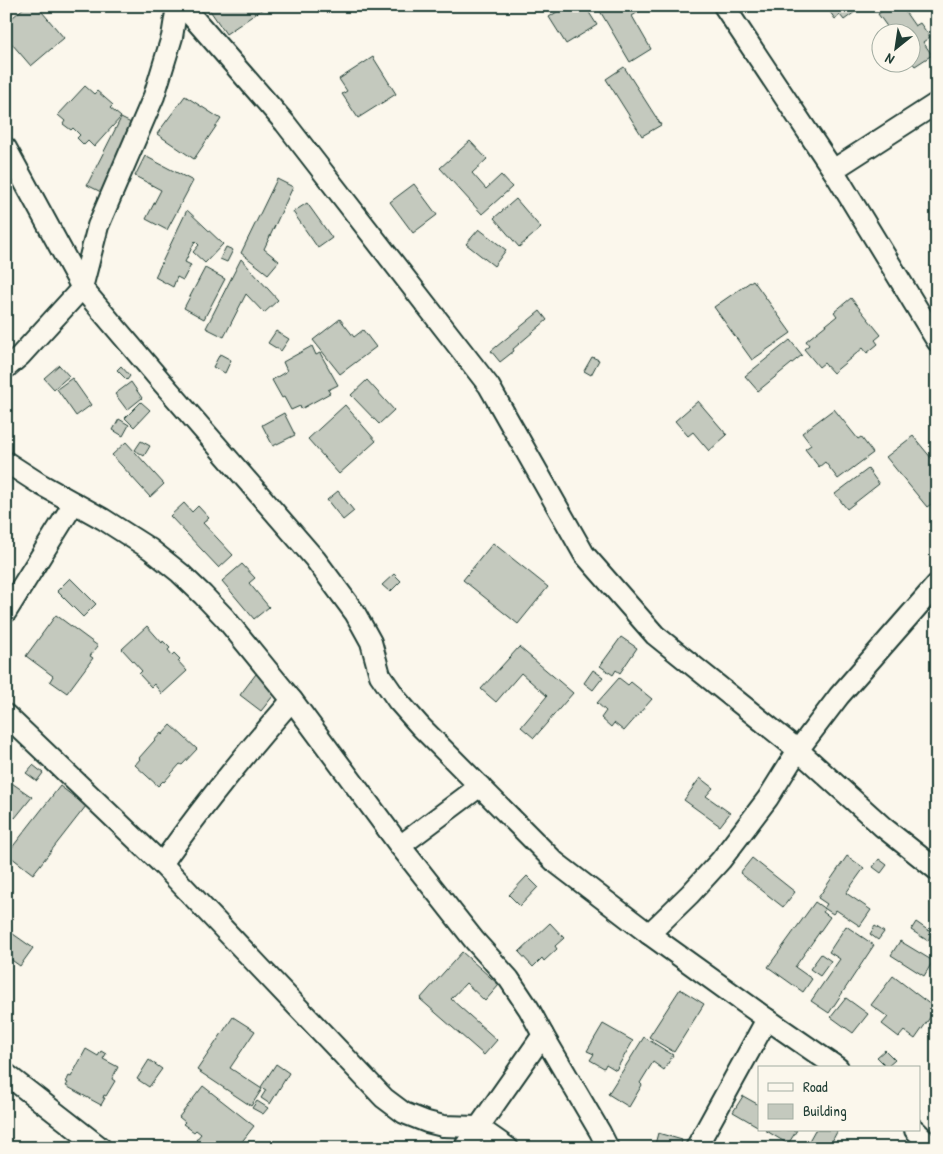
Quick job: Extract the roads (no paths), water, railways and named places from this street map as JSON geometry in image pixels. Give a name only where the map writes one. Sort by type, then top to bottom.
[{"type":"street","points":[[6,368],[20,356],[82,288],[98,226],[154,96],[172,37],[177,6]]},
{"type":"street","points":[[183,6],[285,123],[489,386],[584,554],[655,636],[798,750],[883,827],[937,870]]},
{"type":"street","points":[[724,6],[833,170],[937,340]]},
{"type":"street","points":[[833,170],[937,103]]},
{"type":"street","points":[[6,148],[82,288],[315,559],[355,614],[371,642],[380,675],[398,701],[420,726],[555,862],[649,934],[835,1066]]},
{"type":"street","points":[[6,462],[150,549],[180,573],[225,618],[292,700],[400,846],[474,940],[509,979],[529,1009],[608,1148]]},
{"type":"street","points":[[6,612],[74,503]]},
{"type":"street","points":[[649,934],[721,860],[768,798],[798,750],[839,696],[937,584]]},
{"type":"street","points":[[162,864],[183,833],[239,761],[292,700]]},
{"type":"street","points":[[6,715],[162,864],[384,1098],[404,1114],[427,1122],[443,1126],[478,1127],[508,1148]]},
{"type":"street","points":[[400,846],[480,786]]},
{"type":"street","points":[[696,1148],[767,1019]]},
{"type":"street","points":[[464,1148],[543,1035]]},
{"type":"street","points":[[6,1074],[101,1148]]},
{"type":"street","points":[[917,1132],[933,1148]]}]
